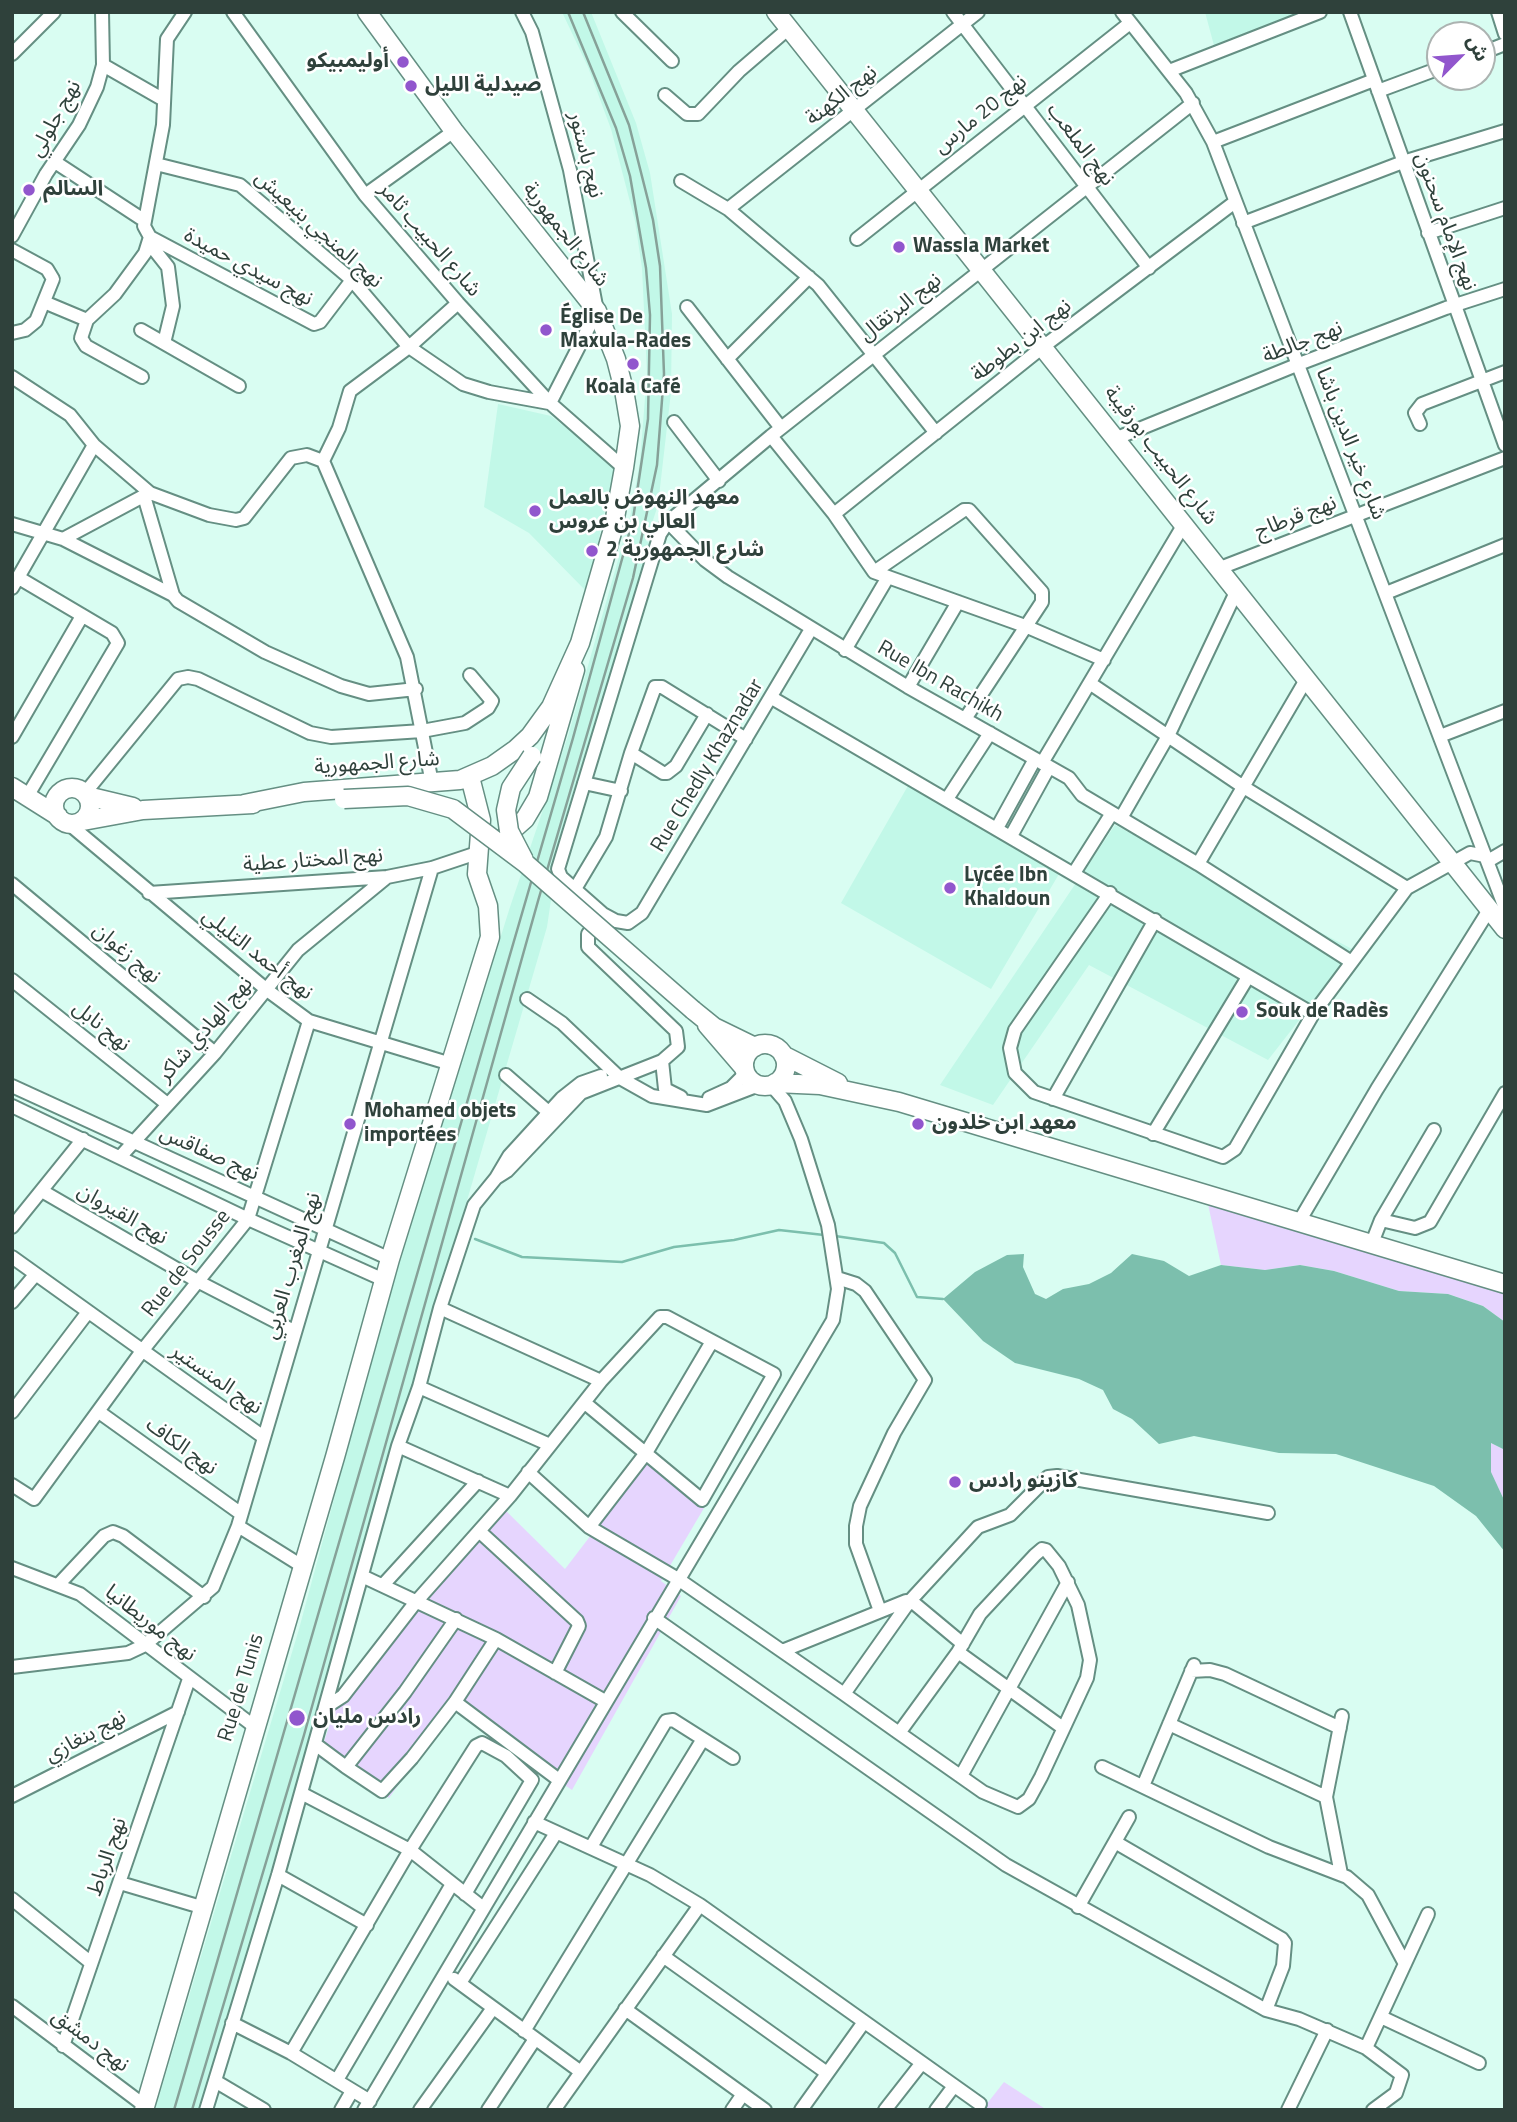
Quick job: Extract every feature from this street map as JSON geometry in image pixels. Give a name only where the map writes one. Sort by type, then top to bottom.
[{"type":"main road","name":"شارع الحبيب بورقيبة","points":[[776,12],[1459,871],[1497,909],[1505,929]]},
{"type":"main road","name":"شارع الجمهورية","points":[[244,804],[304,792],[432,783],[465,778],[505,758],[530,736],[551,706],[580,643],[613,529],[624,468],[630,426],[624,390],[616,359],[597,311],[454,131],[371,16]]},
{"type":"main road","points":[[477,853],[514,831],[531,811],[546,778],[568,701],[580,643]]},
{"type":"main road","points":[[525,863],[509,831],[506,810],[511,788],[568,701]]},
{"type":"main road","name":"Rue de Tunis","points":[[144,2108],[390,1259],[490,937],[488,906],[477,874],[481,820],[479,805],[465,778]]},
{"type":"main road","points":[[18,790],[62,791],[71,788],[86,795],[144,810]]},
{"type":"main road","points":[[18,790],[70,820],[144,810],[344,799],[408,796],[436,802],[453,809],[525,863],[698,1015],[759,1079],[853,1090],[1300,1220],[1505,1284]]},
{"type":"main road","points":[[62,791],[55,800],[70,820]]},
{"type":"main road","points":[[70,820],[90,807],[86,795]]},
{"type":"main road","points":[[698,1015],[755,1047]]},
{"type":"main road","points":[[759,1079],[749,1052],[755,1047],[771,1045],[783,1055],[853,1090]]},
{"type":"main road","points":[[759,1079],[785,1071],[783,1055]]},
{"type":"street","name":"نهج جلولي","points":[[12,236],[90,104],[103,65],[102,12]]},
{"type":"street","points":[[164,343],[173,306],[168,267],[149,240],[145,221],[164,100],[167,39],[185,12]]},
{"type":"street","name":"نهج باستور","points":[[522,12],[532,32],[570,170],[597,311]]},
{"type":"street","points":[[622,12],[672,61]]},
{"type":"street","name":"نهج الملعب","points":[[953,12],[1149,268]]},
{"type":"street","name":"نهج الكهنة","points":[[728,209],[978,12]]},
{"type":"street","points":[[1169,71],[1320,12]]},
{"type":"street","name":"نهج الإمام سحنون","points":[[1350,12],[1505,446]]},
{"type":"street","points":[[1498,12],[1505,34]]},
{"type":"street","points":[[12,54],[51,13]]},
{"type":"street","name":"شارع الحبيب ثامر","points":[[237,15],[365,195],[458,303],[550,403],[624,468]]},
{"type":"street","name":"شارع خير الدين باشا","points":[[1126,18],[1193,103],[1213,142],[1488,862],[1497,909]]},
{"type":"street","name":"نهج 20 مارس","points":[[857,239],[1025,104],[1126,18]]},
{"type":"street","points":[[665,94],[688,114],[698,114],[739,71],[789,28]]},
{"type":"street","points":[[103,65],[164,100]]},
{"type":"street","points":[[1213,142],[1376,86],[1426,72]]},
{"type":"street","name":"نهج البرتقال","points":[[668,522],[874,353],[1088,188],[1193,103]]},
{"type":"street","points":[[365,195],[454,131]]},
{"type":"street","points":[[1243,223],[1403,162],[1505,131]]},
{"type":"street","points":[[55,162],[145,221]]},
{"type":"street","name":"نهج المنجي بنيعيش","points":[[156,164],[240,185],[352,280],[409,347],[473,389],[550,403]]},
{"type":"street","points":[[681,181],[728,209],[809,277],[874,353],[936,433]]},
{"type":"street","name":"نهج ابن بطوطة","points":[[834,514],[1044,346],[1235,202]]},
{"type":"street","points":[[1428,233],[1505,208]]},
{"type":"street","points":[[142,377],[86,346],[81,338],[87,320],[98,312],[132,273],[149,240]]},
{"type":"street","name":"نهج سيدي حميدة","points":[[149,240],[314,324],[320,322],[352,280]]},
{"type":"street","points":[[12,250],[51,272],[52,279],[32,325],[12,333]]},
{"type":"street","points":[[568,276],[590,269]]},
{"type":"street","points":[[727,359],[809,277]]},
{"type":"street","name":"نهج جالطة","points":[[1116,438],[1299,364],[1505,289]]},
{"type":"street","points":[[44,302],[87,320]]},
{"type":"street","points":[[323,461],[340,428],[345,399],[350,391],[409,347],[458,303]]},
{"type":"street","points":[[687,307],[727,359],[874,572],[1026,626],[1104,660]]},
{"type":"street","points":[[550,403],[597,311]]},
{"type":"street","points":[[141,330],[239,386]]},
{"type":"street","points":[[1420,424],[1415,413],[1419,405],[1505,372]]},
{"type":"street","points":[[12,377],[70,415],[94,445],[147,495],[194,510],[236,520],[250,513],[291,458],[307,455],[323,461],[398,633],[416,689],[432,783]]},
{"type":"street","points":[[674,422],[719,481]]},
{"type":"street","points":[[18,790],[117,648],[112,633],[82,615],[16,583],[94,445]]},
{"type":"street","name":"نهج قرطاج","points":[[1220,568],[1505,458]]},
{"type":"street","points":[[64,540],[147,495]]},
{"type":"street","points":[[147,495],[173,595]]},
{"type":"street","points":[[874,572],[964,510],[969,510],[1042,592],[1042,602],[965,719]]},
{"type":"street","points":[[206,2110],[278,1875],[398,1446],[419,1387],[440,1308],[474,1205],[496,1178],[501,1166],[581,1083],[622,1075],[662,1061],[671,1056],[678,1046],[676,1031],[586,944],[588,934],[603,914],[561,877],[558,869],[657,538],[668,522]]},
{"type":"street","name":"Rue Ibn Rachikh","points":[[668,522],[705,560],[811,629],[1074,781],[1079,793],[1198,864],[1350,961]]},
{"type":"street","points":[[12,524],[64,540],[173,595],[265,652],[341,686],[369,694],[416,689]]},
{"type":"street","points":[[997,828],[1042,763],[1091,684],[1184,524]]},
{"type":"street","points":[[1386,593],[1505,545]]},
{"type":"street","points":[[845,650],[888,577]]},
{"type":"street","points":[[1074,873],[1117,816],[1168,736],[1237,590]]},
{"type":"street","points":[[908,687],[958,602]]},
{"type":"street","points":[[12,737],[82,615]]},
{"type":"street","name":"Rue Chedly Khaznadar","points":[[603,914],[616,921],[628,923],[636,920],[772,698],[811,629]]},
{"type":"street","points":[[86,795],[172,683],[188,677],[320,736],[422,731],[465,723],[491,704],[490,697],[470,675]]},
{"type":"street","points":[[1198,864],[1307,678]]},
{"type":"street","points":[[1091,684],[1242,786],[1407,888]]},
{"type":"street","points":[[575,889],[606,837],[631,753],[655,687],[662,687],[746,739]]},
{"type":"street","points":[[772,698],[1313,1014]]},
{"type":"street","points":[[1440,736],[1505,711]]},
{"type":"street","points":[[631,753],[663,773],[667,772],[676,766],[707,715]]},
{"type":"street","points":[[947,799],[990,733]]},
{"type":"street","points":[[1011,836],[1042,763]]},
{"type":"street","points":[[584,783],[621,791]]},
{"type":"street","name":"نهج أحمد التليلي","points":[[70,820],[149,893],[309,1021],[451,1064]]},
{"type":"street","points":[[1459,871],[1472,883],[1483,881],[1488,862],[1505,851]]},
{"type":"street","name":"نهج المختار عطية","points":[[149,893],[387,877],[432,868],[477,853]]},
{"type":"street","points":[[1110,893],[1015,1030],[1011,1042],[1011,1061],[1018,1078],[1028,1088],[1218,1157],[1231,1153],[1313,1014],[1407,888],[1459,871],[1470,853],[1488,862]]},
{"type":"street","name":"نهج المغرب العربي","points":[[145,1645],[213,1587],[239,1519],[432,868]]},
{"type":"street","name":"نهج الهادي شاكر","points":[[120,1157],[166,1103],[215,1053],[305,942],[387,877]]},
{"type":"street","name":"نهج زغوان","points":[[14,888],[215,1053]]},
{"type":"street","points":[[1300,1220],[1377,1089],[1497,909]]},
{"type":"street","points":[[1053,1099],[1155,920]]},
{"type":"street","points":[[1153,1134],[1248,977]]},
{"type":"street","name":"نهج نابل","points":[[12,980],[166,1103]]},
{"type":"street","points":[[527,999],[562,1023],[622,1075],[652,1096],[693,1105],[720,1102],[759,1079]]},
{"type":"street","name":"Rue de Sousse","points":[[12,1485],[34,1499],[142,1351],[248,1219],[309,1021]]},
{"type":"street","points":[[662,1061],[665,1089],[689,1099],[719,1095],[759,1079]]},
{"type":"street","points":[[506,1075],[552,1116]]},
{"type":"street","points":[[232,2023],[337,2080],[367,2105],[482,1907],[833,1320],[838,1306],[837,1278],[828,1225],[801,1139],[785,1101],[759,1079]]},
{"type":"street","name":"نهج صفاقس","points":[[12,1086],[390,1259]]},
{"type":"street","points":[[1381,1220],[1415,1228],[1430,1222],[1505,1093]]},
{"type":"street","name":"نهج صفاقس","points":[[14,1109],[384,1280]]},
{"type":"street","points":[[1372,1243],[1381,1220],[1434,1130]]},
{"type":"street","points":[[12,1227],[83,1139]]},
{"type":"street","name":"نهج القيروان","points":[[42,1191],[199,1282],[294,1331]]},
{"type":"street","name":"نهج المنستير","points":[[12,1256],[262,1436]]},
{"type":"street","points":[[12,1302],[35,1275]]},
{"type":"street","points":[[837,1278],[856,1284],[865,1291],[925,1380],[894,1433],[860,1506],[856,1526],[856,1544],[880,1611]]},
{"type":"street","points":[[440,1308],[601,1381]]},
{"type":"street","points":[[12,1412],[88,1312]]},
{"type":"street","points":[[326,1707],[342,1696],[415,1603],[510,1496],[601,1381],[660,1317],[667,1317],[774,1376],[703,1499],[585,1403]]},
{"type":"street","points":[[589,1527],[646,1453],[711,1343]]},
{"type":"street","points":[[419,1387],[550,1445]]},
{"type":"street","name":"نهج الكاف","points":[[99,1412],[302,1566]]},
{"type":"street","points":[[398,1446],[510,1496]]},
{"type":"street","points":[[528,1472],[589,1527],[678,1579],[844,1694],[899,1733],[961,1776],[999,1800],[1018,1807],[1023,1805],[1041,1777],[1087,1678],[1090,1660],[1078,1605],[1068,1582],[1046,1550],[1039,1550],[980,1614],[961,1648],[899,1733]]},
{"type":"street","points":[[844,1694],[909,1602],[978,1527],[1010,1515],[1048,1477],[1057,1476],[1268,1513]]},
{"type":"street","points":[[383,1585],[478,1481]]},
{"type":"street","points":[[478,1531],[577,1621],[579,1626],[555,1673]]},
{"type":"street","points":[[59,1584],[104,1536],[113,1532],[123,1536],[204,1597]]},
{"type":"street","name":"نهج موريطانيا","points":[[12,1568],[80,1594],[255,1727]]},
{"type":"street","points":[[362,1576],[496,1639],[605,1701]]},
{"type":"street","points":[[961,1776],[1068,1582]]},
{"type":"street","points":[[782,1651],[909,1602]]},
{"type":"street","points":[[909,1602],[961,1648],[1063,1728]]},
{"type":"street","points":[[654,1618],[1006,1866],[1266,2010],[1327,2030],[1366,2048],[1402,2075],[1396,2093],[1373,2110]]},
{"type":"street","points":[[346,1767],[405,1692],[456,1619]]},
{"type":"street","points":[[315,1744],[384,1791],[455,1702],[496,1639]]},
{"type":"street","points":[[12,1667],[128,1653],[145,1645]]},
{"type":"street","points":[[1143,1786],[1192,1668],[1225,1674],[1341,1722],[1326,1797],[1341,1874]]},
{"type":"street","name":"نهج الرباط","points":[[63,2046],[189,1679]]},
{"type":"street","points":[[455,1702],[559,1780]]},
{"type":"street","name":"نهج بنغازي","points":[[12,1796],[177,1712]]},
{"type":"street","points":[[591,1847],[666,1721],[673,1720],[733,1758]]},
{"type":"street","points":[[1169,1724],[1326,1797]]},
{"type":"street","points":[[524,2031],[628,1866],[703,1739]]},
{"type":"street","points":[[291,2053],[410,1850],[479,1744],[506,1756],[530,1775],[532,1780],[466,1894]]},
{"type":"street","points":[[1102,1767],[1269,1847],[1341,1874],[1358,1884],[1368,1895],[1405,1964]]},
{"type":"street","points":[[301,1793],[410,1850],[482,1907]]},
{"type":"street","points":[[1078,1907],[1129,1817]]},
{"type":"street","points":[[534,1822],[650,1875],[700,1905],[980,2104]]},
{"type":"street","points":[[460,1983],[556,1832]]},
{"type":"street","points":[[1115,1842],[1282,1939],[1285,1943],[1283,1966],[1266,2010]]},
{"type":"street","points":[[278,1875],[367,1925]]},
{"type":"street","points":[[120,1884],[201,1907]]},
{"type":"street","points":[[337,2080],[452,1884]]},
{"type":"street","points":[[12,1899],[90,1962]]},
{"type":"street","points":[[554,2110],[700,1905]]},
{"type":"street","points":[[1366,2048],[1428,1914]]},
{"type":"street","points":[[663,1956],[827,2073]]},
{"type":"street","points":[[445,1972],[581,2072]]},
{"type":"street","name":"نهج دمشق","points":[[12,2006],[144,2108]]},
{"type":"street","points":[[420,2110],[493,2008]]},
{"type":"street","points":[[625,2009],[765,2110]]},
{"type":"street","points":[[1381,2017],[1479,2063]]},
{"type":"street","points":[[801,2110],[864,2022]]},
{"type":"street","points":[[1287,2110],[1327,2030]]},
{"type":"street","points":[[488,2110],[535,2039]]},
{"type":"street","points":[[885,2110],[921,2064]]},
{"type":"street","points":[[215,2081],[264,2110]]},
{"type":"street","points":[[936,2110],[954,2086]]},
{"type":"street","points":[[341,2110],[352,2091]]},
{"type":"street","points":[[732,2110],[743,2094]]},
{"type":"shaded area","points":[[562,12],[591,12],[636,123],[650,173],[672,314],[671,392],[658,505],[646,541],[650,543],[556,866],[547,927],[201,2110],[155,2110],[299,1629],[392,1284],[510,907],[568,736],[630,518],[640,461],[647,373],[642,268],[635,221],[611,129],[588,67]]},
{"type":"shaded area","points":[[1205,12],[1318,12],[1216,53]]},
{"type":"shaded area","points":[[498,404],[551,416],[615,466],[587,592],[529,533],[484,507]]},
{"type":"shaded area","name":"Lycée Ibn Khaldoun","points":[[909,784],[1059,874],[991,989],[841,903]]},
{"type":"shaded area","name":"Souk de Radès","points":[[1115,825],[1354,950],[1268,1060],[1089,965],[993,1105],[940,1085]]},
{"type":"shaded area","points":[[1205,1190],[1505,1287],[1505,1322],[1483,1306],[1448,1294],[1399,1291],[1334,1271],[1300,1265],[1265,1270],[1221,1265]]},
{"type":"shaded area","points":[[1024,1254],[1023,1267],[1035,1294],[1046,1299],[1063,1289],[1089,1284],[1111,1273],[1132,1254],[1164,1261],[1189,1276],[1221,1265],[1265,1270],[1300,1265],[1334,1271],[1399,1291],[1448,1294],[1483,1306],[1505,1322],[1505,1450],[1491,1443],[1491,1472],[1505,1502],[1505,1552],[1476,1516],[1434,1486],[1336,1454],[1279,1453],[1194,1436],[1159,1444],[1132,1419],[1113,1409],[1103,1390],[1079,1379],[1015,1363],[983,1341],[943,1299],[975,1272],[1007,1255]]},
{"type":"shaded area","points":[[1491,1443],[1505,1450],[1505,1502],[1491,1473]]},
{"type":"shaded area","points":[[647,1462],[704,1508],[661,1581],[681,1596],[572,1790],[453,1708],[389,1798],[319,1758],[338,1698],[502,1507],[565,1569]]},
{"type":"shaded area","points":[[1004,2082],[1047,2110],[982,2110]]},
{"type":"waterway","points":[[475,1239],[522,1257],[622,1262],[674,1247],[734,1240],[779,1230],[824,1235]]},
{"type":"waterway","points":[[835,1236],[884,1243],[895,1253],[917,1297],[943,1299]]},
{"type":"railway","points":[[174,2110],[573,738],[633,519],[648,419],[650,315],[646,268],[630,176],[616,128],[568,12]]},
{"type":"railway","points":[[192,2110],[304,1735],[538,901],[633,578],[657,465],[664,374],[660,266],[653,220],[629,125],[583,12]]},
{"type":"place","name":"أوليمبيكو","points":[[403,62]]},
{"type":"place","name":"صيدلية الليل","points":[[411,86]]},
{"type":"place","name":"السالم","points":[[29,190]]},
{"type":"place","name":"Wassla Market","points":[[899,247]]},
{"type":"place","name":"Église De Maxula-Rades","points":[[546,330]]},
{"type":"place","name":"Koala Café","points":[[633,364]]},
{"type":"place","name":"معهد النهوض بالعمل العالي بن عروس","points":[[535,511]]},
{"type":"place","name":"شارع الجمهورية 2","points":[[592,551]]},
{"type":"place","name":"Lycée Ibn Khaldoun","points":[[950,888]]},
{"type":"place","name":"Souk de Radès","points":[[1242,1012]]},
{"type":"place","name":"Mohamed objets importées","points":[[350,1124]]},
{"type":"place","name":"معهد ابن خلدون","points":[[918,1124]]},
{"type":"place","name":"كازينو رادس","points":[[955,1482]]},
{"type":"place","name":"رادس مليان","points":[[297,1718]]}]
